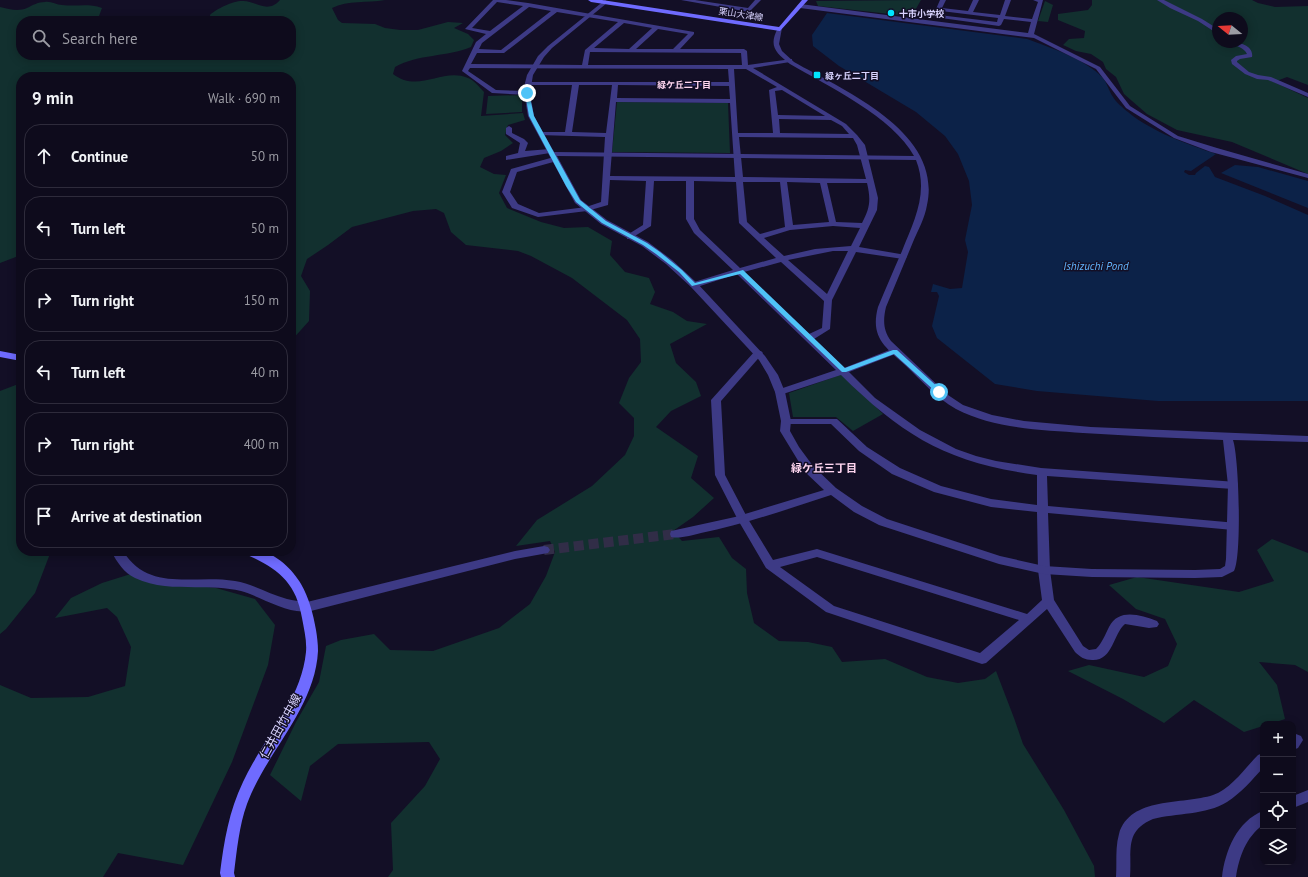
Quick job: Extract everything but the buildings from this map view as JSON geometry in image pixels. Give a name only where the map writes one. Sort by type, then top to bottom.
[{"type":"main road","name":"栗山大津線","points":[[591,0],[607,1],[780,30]]},
{"type":"main road","points":[[780,30],[805,0]]},
{"type":"main road","points":[[0,354],[16,357]]},
{"type":"main road","name":"仁井田竹中線","points":[[228,877],[227,872],[232,832],[240,803],[264,754],[293,709],[306,677],[312,650],[307,607],[292,578],[276,564],[259,556]]},
{"type":"street","points":[[492,32],[468,29],[496,0],[692,32],[674,51],[675,67]]},
{"type":"street","points":[[684,0],[716,2],[749,10],[758,0]]},
{"type":"street","points":[[943,0],[936,16],[999,24],[1008,0]]},
{"type":"street","points":[[970,13],[976,0]]},
{"type":"street","points":[[1030,36],[1041,1],[1036,0]]},
{"type":"street","points":[[1160,0],[1200,20],[1212,28]]},
{"type":"street","points":[[607,1],[541,56],[528,83],[527,93],[531,116],[578,201],[604,222],[658,253],[680,271],[758,353],[773,375],[780,392],[786,421],[785,431],[795,449],[809,468],[832,491],[858,509],[883,522],[999,560],[1044,570],[1092,573],[1195,574],[1222,572],[1230,568],[1234,526],[1233,485],[1229,443],[1227,437]]},
{"type":"street","points":[[527,93],[494,92],[465,72],[479,42],[528,5]]},
{"type":"street","points":[[800,6],[1035,36],[1091,64],[1102,72],[1128,107],[1176,137],[1214,150],[1308,176]]},
{"type":"street","points":[[939,9],[1035,21]]},
{"type":"street","points":[[475,51],[502,52],[556,10]]},
{"type":"street","points":[[585,67],[588,50],[623,21]]},
{"type":"street","points":[[630,51],[657,27]]},
{"type":"street","points":[[780,30],[776,37],[776,45],[781,53],[882,118],[907,141],[919,158],[925,176],[926,198],[922,212],[879,317],[878,326],[881,334],[895,351],[948,399],[972,412],[998,420],[1065,428],[1227,437],[1308,439]]},
{"type":"street","points":[[1246,48],[1250,52],[1250,56],[1238,57],[1234,60],[1234,63],[1247,73],[1257,77],[1269,78],[1308,95]]},
{"type":"street","points":[[588,50],[744,51],[746,67]]},
{"type":"street","points":[[528,83],[615,83],[632,75],[675,67],[746,67],[790,60]]},
{"type":"street","points":[[468,66],[585,67],[632,75],[732,84]]},
{"type":"street","points":[[731,67],[735,135],[744,223],[828,300]]},
{"type":"street","points":[[746,67],[844,125],[862,145],[874,198],[874,210],[828,300],[826,329],[809,338]]},
{"type":"street","points":[[568,134],[576,83]]},
{"type":"street","points":[[552,155],[514,170],[506,192],[515,206],[538,216],[587,209],[605,203],[607,155],[615,83]]},
{"type":"street","points":[[777,136],[772,90],[782,88]]},
{"type":"street","points":[[613,100],[733,101]]},
{"type":"street","points":[[775,117],[833,118]]},
{"type":"street","points":[[509,128],[508,134],[522,140],[524,143],[521,154]]},
{"type":"street","points":[[541,134],[609,135]]},
{"type":"street","points":[[735,135],[855,136]]},
{"type":"street","points":[[509,158],[521,154],[919,158]]},
{"type":"street","points":[[606,178],[870,181]]},
{"type":"street","points":[[690,178],[690,211],[693,226],[844,371],[872,400],[899,422],[932,442],[982,460],[1042,472],[1233,485]]},
{"type":"street","points":[[630,237],[648,226],[650,179]]},
{"type":"street","points":[[782,180],[789,228]]},
{"type":"street","points":[[823,180],[833,224]]},
{"type":"street","points":[[759,237],[789,228],[833,224],[866,226]]},
{"type":"street","points":[[694,285],[784,259],[834,249],[874,251],[903,257]]},
{"type":"street","points":[[780,392],[844,371],[895,351]]},
{"type":"street","points":[[758,353],[716,400],[720,475],[743,520],[770,565],[830,609],[982,660],[1048,602]]},
{"type":"street","points":[[786,421],[834,422],[863,449],[896,471],[938,489],[991,503],[1043,510],[1234,526]]},
{"type":"street","points":[[1042,472],[1044,570],[1048,602],[1055,609],[1069,636],[1079,649],[1089,655],[1094,656],[1103,651],[1119,622],[1124,619],[1153,624]]},
{"type":"street","points":[[675,534],[703,530],[743,520],[832,491]]},
{"type":"street","points":[[119,556],[121,562],[132,571],[150,579],[169,584],[231,585],[250,589],[286,603],[307,607],[515,555],[544,550]]},
{"type":"street","points":[[770,565],[817,553],[1029,619]]},
{"type":"street","points":[[1123,877],[1126,833],[1132,824],[1154,811],[1215,801],[1239,784],[1260,761]]},
{"type":"street","points":[[1296,801],[1308,796]]},
{"type":"street","points":[[1229,877],[1230,864],[1240,841],[1253,823],[1260,819]]},
{"type":"green space","points":[[280,0],[385,0],[344,4],[332,8],[338,20],[342,23],[375,24],[385,28],[400,30],[418,30],[448,22],[463,23],[454,28],[468,34],[474,40],[471,47],[452,53],[404,63],[395,67],[393,74],[412,82],[458,75],[468,78],[475,82],[484,92],[481,116],[523,113],[525,120],[508,125],[505,135],[513,143],[501,151],[484,158],[480,167],[494,174],[506,175],[499,193],[507,208],[541,222],[564,228],[588,227],[612,241],[610,255],[625,272],[649,278],[655,292],[650,304],[673,312],[687,321],[707,324],[670,344],[676,363],[696,382],[701,396],[671,411],[656,427],[698,456],[691,478],[714,498],[693,517],[673,531],[682,541],[719,537],[732,558],[746,569],[747,593],[754,623],[779,641],[808,642],[832,647],[842,662],[885,659],[927,677],[958,683],[985,679],[996,671],[1023,744],[1064,810],[1094,866],[1095,877],[388,877],[393,870],[391,823],[425,786],[440,759],[429,742],[338,744],[310,766],[301,801],[270,775],[296,722],[319,682],[326,646],[341,640],[374,634],[390,650],[433,651],[499,628],[530,604],[546,576],[555,552],[550,541],[516,546],[537,520],[592,486],[625,455],[634,436],[634,418],[619,403],[629,378],[641,362],[640,339],[627,320],[572,278],[531,256],[518,251],[466,245],[451,232],[444,213],[436,209],[413,211],[352,227],[307,259],[301,276],[310,291],[309,321],[296,335],[296,72],[16,72],[16,257],[0,263],[0,7],[20,10],[38,3],[47,2],[60,5],[92,6],[102,8],[99,16],[16,16],[16,60],[296,60],[296,16],[210,16],[216,10],[234,2],[247,1],[266,7],[275,4]]},
{"type":"green space","name":"十市小学校","points":[[921,0],[913,14],[908,16],[818,6],[816,1]]},
{"type":"green space","points":[[1092,0],[1252,0],[1275,7],[1308,6],[1308,85],[1287,77],[1274,82],[1308,98],[1308,174],[1232,142],[1177,130],[1147,114],[1124,94],[1116,77],[1106,69],[1103,62],[1091,54],[1076,51],[1063,45],[1069,39],[1084,38],[1085,31],[1058,20],[1058,14],[1088,10],[1092,5]]},
{"type":"green space","points":[[1045,1],[1053,5],[1048,22],[1038,21]]},
{"type":"green space","points":[[522,95],[522,112],[486,114],[488,96]]},
{"type":"green space","points":[[617,102],[728,103],[730,153],[612,152]]},
{"type":"green space","points":[[843,374],[883,414],[853,431],[836,417],[793,417],[789,393]]},
{"type":"green space","points":[[16,385],[16,556],[49,556],[35,593],[6,629],[0,634],[0,391]]},
{"type":"green space","points":[[1272,539],[1308,553],[1308,672],[1295,665],[1259,662],[1277,685],[1285,719],[1279,721],[1260,721],[1260,727],[1244,732],[1194,700],[1164,723],[1123,699],[1068,671],[1089,665],[1144,677],[1168,666],[1177,644],[1165,619],[1136,609],[1109,585],[1137,577],[1239,592],[1274,581],[1257,550]]},
{"type":"green space","points":[[134,573],[172,583],[216,588],[255,599],[275,625],[268,665],[232,762],[183,865],[118,853],[103,877],[0,877],[0,685],[31,698],[88,697],[125,686],[131,647],[117,617],[107,608],[55,618],[71,598],[102,583]]},
{"type":"water","name":"Ishizuchi Pond","points":[[827,13],[1027,39],[1056,50],[1078,60],[1096,71],[1103,78],[1116,101],[1137,119],[1170,137],[1216,154],[1191,171],[1185,170],[1184,172],[1189,175],[1195,175],[1205,166],[1209,167],[1215,177],[1265,196],[1308,215],[1308,401],[1158,401],[1037,391],[995,384],[937,338],[932,326],[939,296],[937,292],[931,292],[933,284],[950,289],[962,288],[968,252],[965,240],[972,205],[969,181],[958,154],[945,136],[916,112],[839,66],[813,46],[812,35]]},
{"type":"water","points":[[1235,165],[1258,167],[1308,181],[1308,208],[1221,173]]},
{"type":"tunnel","points":[[544,550],[675,534]]},
{"type":"place","name":"十市小学校","points":[[891,13]]},
{"type":"place","name":"緑ヶ丘二丁目","points":[[817,75]]},
{"type":"district","name":"緑ケ丘二丁目","points":[[684,84]]},
{"type":"district","name":"緑ケ丘三丁目","points":[[824,468]]},
{"type":"route","points":[[527,93],[531,116],[569,186],[578,201],[604,222],[645,244],[658,253],[694,285],[741,272],[844,371],[895,351],[939,392]]}]
